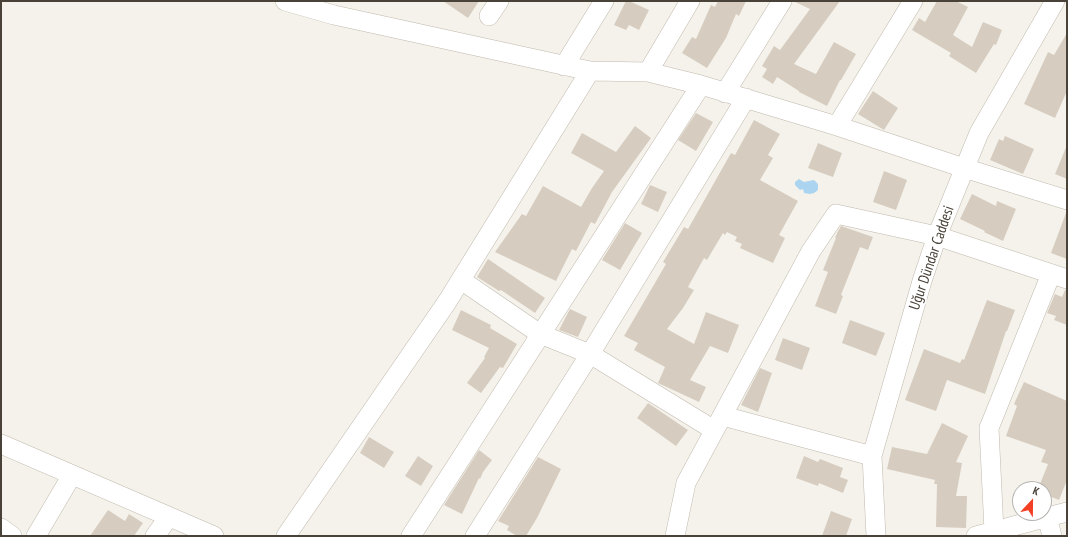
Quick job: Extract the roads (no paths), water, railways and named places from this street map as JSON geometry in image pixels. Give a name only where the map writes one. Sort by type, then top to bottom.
[{"type":"street","points":[[564,66],[604,1]]},
{"type":"street","points":[[648,72],[690,1]]},
{"type":"street","points":[[725,93],[782,1]]},
{"type":"street","points":[[837,126],[913,1]]},
{"type":"street","name":"Uğur Dündar Caddesi","points":[[876,536],[872,456],[922,281],[937,236],[979,133],[1055,1]]},
{"type":"street","points":[[295,2],[334,15],[564,66],[590,71],[648,72],[701,85],[837,126],[1067,200]]},
{"type":"street","points":[[286,536],[447,302],[590,71]]},
{"type":"street","points":[[411,536],[701,85]]},
{"type":"street","points":[[475,536],[590,354],[746,98]]},
{"type":"street","points":[[675,536],[686,483],[811,251],[836,214],[937,236],[1059,277],[989,428],[994,531]]},
{"type":"street","points":[[460,280],[540,334],[590,354],[718,423],[872,456]]},
{"type":"street","points":[[1,444],[214,536]]},
{"type":"street","points":[[36,536],[72,474]]},
{"type":"street","points":[[1052,516],[1067,512]]},
{"type":"street","points":[[155,536],[169,517]]},
{"type":"street","points":[[976,536],[1032,521]]},
{"type":"street","points":[[1048,521],[1052,536]]},
{"type":"street","points":[[1,528],[12,536]]},
{"type":"water","points":[[799,179],[804,182],[814,180],[818,184],[818,190],[810,194],[804,193],[803,189],[800,190],[795,185],[795,182]]}]
